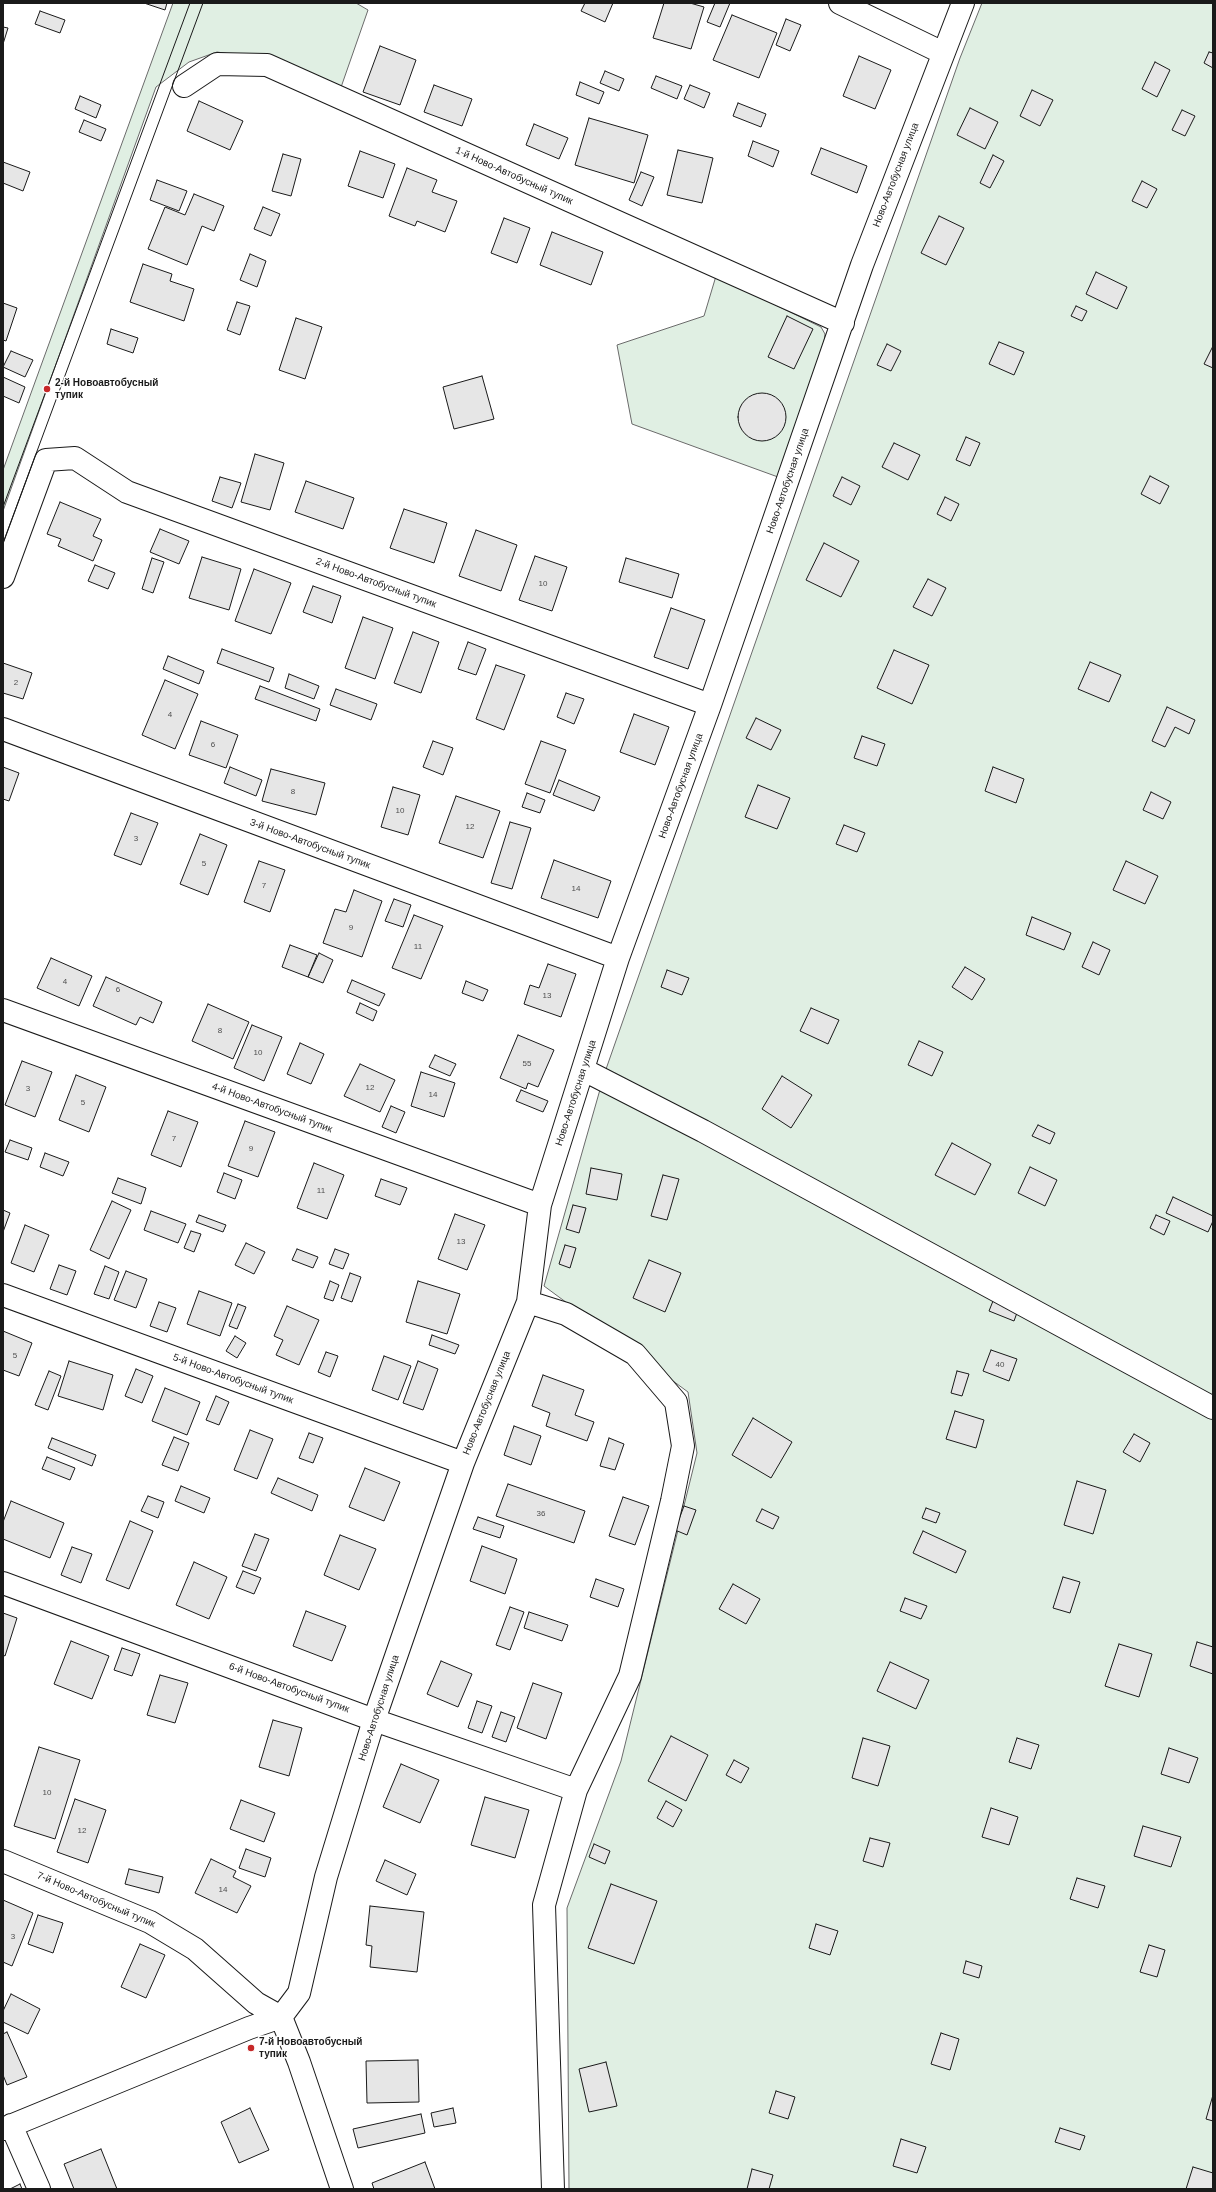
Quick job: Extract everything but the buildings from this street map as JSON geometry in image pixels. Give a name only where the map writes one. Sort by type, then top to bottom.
[{"type":"street","points":[[840,3],[943,53]]},
{"type":"street","name":"Ново-Автобусная улица","points":[[281,2017],[299,1993],[326,1878],[374,1720],[463,1462],[528,1302],[540,1205],[584,1070],[618,958],[710,705],[865,257],[963,3]]},
{"type":"street","name":"1-й Ново-Автобусный тупик","points":[[184,86],[217,64],[266,65],[843,323]]},
{"type":"street","name":"2-й Ново-Автобусный тупик","points":[[3,577],[46,460],[75,458],[127,492],[710,705]]},
{"type":"street","name":"3-й Ново-Автобусный тупик","points":[[3,730],[618,958]]},
{"type":"street","name":"4-й Ново-Автобусный тупик","points":[[3,1010],[540,1205]]},
{"type":"street","points":[[584,1070],[703,1131],[1213,1408]]},
{"type":"street","name":"5-й Ново-Автобусный тупик","points":[[3,1295],[463,1462]]},
{"type":"street","points":[[528,1302],[566,1314],[635,1354],[676,1402],[683,1446],[672,1501],[630,1676],[576,1790],[544,1905],[553,2189]]},
{"type":"street","name":"6-й Ново-Автобусный тупик","points":[[3,1583],[374,1720],[576,1790]]},
{"type":"street","name":"7-й Ново-Автобусный тупик","points":[[3,1861],[150,1922],[195,1949],[256,2003],[281,2017]]},
{"type":"street","points":[[39,2189],[7,2127],[249,2028],[281,2017],[299,2062],[342,2189]]},
{"type":"green space","points":[[173,3],[356,3],[368,10],[339,93],[269,60],[217,52],[189,62],[156,87],[3,511],[3,470]]},
{"type":"green space","points":[[982,3],[1213,3],[1213,2189],[569,2189],[567,1908],[621,1761],[697,1453],[688,1392],[544,1286],[605,1072],[960,58]]},
{"type":"green space","points":[[716,276],[821,327],[825,334],[824,342],[778,477],[632,424],[617,345],[704,316]]},
{"type":"tram line","points":[[3,507],[190,3]]},
{"type":"tram line","points":[[3,543],[203,3]]},
{"type":"place","name":"2-й Новоавтобусный тупик","points":[[47,389]]},
{"type":"place","name":"7-й Новоавтобусный тупик","points":[[251,2048]]}]
